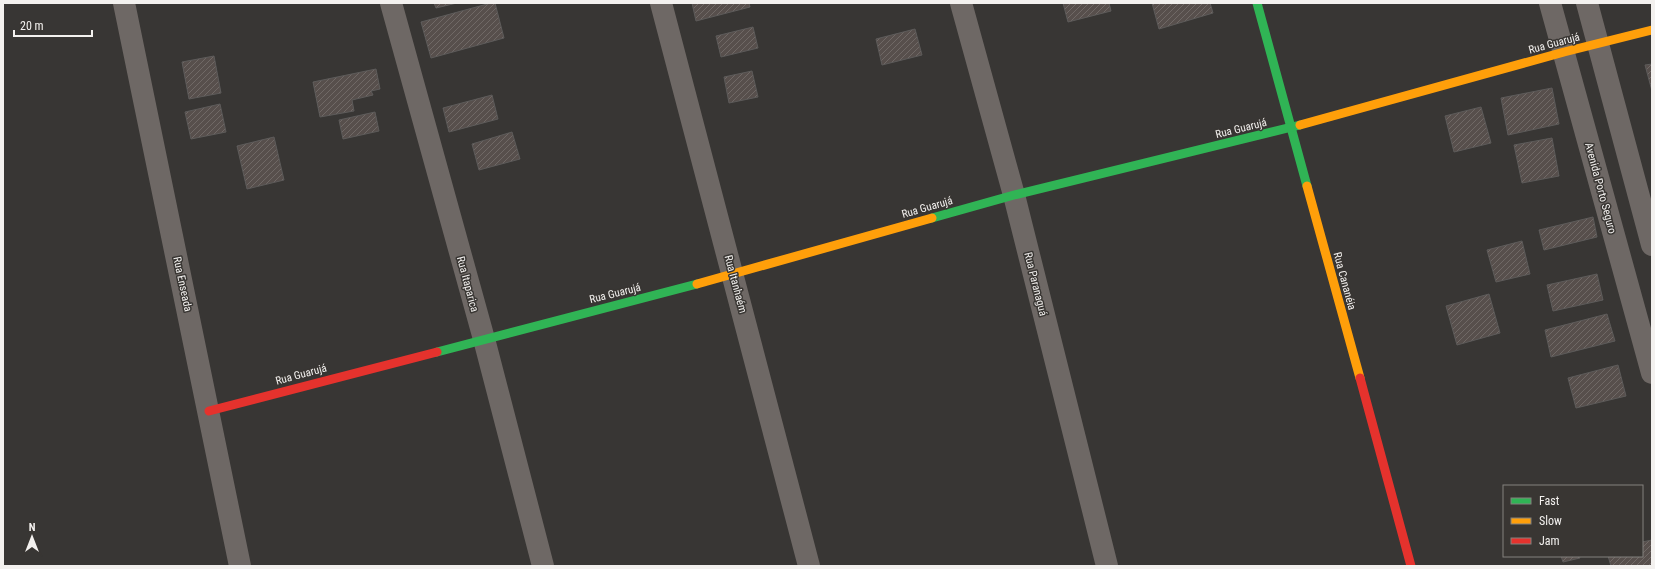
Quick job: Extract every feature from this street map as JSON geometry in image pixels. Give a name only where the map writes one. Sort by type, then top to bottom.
[{"type":"street","name":"Rua Enseada","points":[[124,3],[240,566]]},
{"type":"street","name":"Rua Itaparica","points":[[391,3],[484,339],[543,566]]},
{"type":"street","name":"Rua Itanhaém","points":[[661,3],[809,566]]},
{"type":"street","name":"Rua Paranaguá","points":[[961,3],[1014,195],[1107,566]]},
{"type":"street","name":"Rua Cananéia","points":[[1257,3],[1411,566]]},
{"type":"street","name":"Avenida Porto Seguro","points":[[1550,3],[1652,373]]},
{"type":"street","points":[[1587,3],[1652,245]]},
{"type":"street","name":"Rua Guarujá","points":[[209,411],[733,275],[1014,195],[1290,128],[1564,52],[1652,30]]},
{"type":"building","points":[[434,3],[457,3],[436,8]]},
{"type":"building","points":[[495,3],[504,38],[431,58],[421,22]]},
{"type":"building","points":[[692,3],[749,3],[750,7],[696,21]]},
{"type":"building","points":[[1063,3],[1109,3],[1111,11],[1068,22]]},
{"type":"building","points":[[1152,3],[1210,3],[1213,13],[1159,29]]},
{"type":"building","points":[[753,27],[758,48],[721,57],[716,36]]},
{"type":"building","points":[[915,29],[922,55],[882,65],[876,39]]},
{"type":"building","points":[[214,56],[221,93],[189,99],[182,62]]},
{"type":"building","points":[[1652,64],[1652,91],[1645,65]]},
{"type":"building","points":[[376,69],[380,89],[371,91],[373,95],[352,100],[354,111],[320,117],[313,82]]},
{"type":"building","points":[[752,71],[758,97],[729,103],[724,77]]},
{"type":"building","points":[[1552,88],[1559,124],[1508,135],[1501,98]]},
{"type":"building","points":[[492,95],[498,119],[449,132],[443,108]]},
{"type":"building","points":[[220,104],[226,132],[191,139],[185,112]]},
{"type":"building","points":[[1481,107],[1491,143],[1454,152],[1445,116]]},
{"type":"building","points":[[375,112],[379,131],[343,139],[339,120]]},
{"type":"building","points":[[512,132],[520,159],[479,170],[472,144]]},
{"type":"building","points":[[274,137],[284,180],[247,189],[237,146]]},
{"type":"building","points":[[1552,138],[1559,176],[1522,183],[1514,145]]},
{"type":"building","points":[[1593,217],[1597,237],[1544,250],[1539,230]]},
{"type":"building","points":[[1522,241],[1530,274],[1496,282],[1487,250]]},
{"type":"building","points":[[1597,274],[1603,300],[1553,311],[1547,285]]},
{"type":"building","points":[[1489,294],[1500,333],[1457,345],[1446,306]]},
{"type":"building","points":[[1607,314],[1615,341],[1551,357],[1545,330]]},
{"type":"building","points":[[1618,365],[1626,396],[1576,408],[1568,378]]},
{"type":"building","points":[[1652,540],[1652,566],[1611,566],[1608,557],[1643,557],[1643,542]]},
{"type":"building","points":[[1561,557],[1580,558],[1563,562]]},
{"type":"traffic: fast","points":[[1257,3],[1307,186]]},
{"type":"traffic: fast","points":[[932,218],[1014,195],[1300,125]]},
{"type":"traffic: fast","points":[[437,352],[697,284]]},
{"type":"traffic: slow","points":[[1300,125],[1564,52],[1652,30]]},
{"type":"traffic: slow","points":[[1307,186],[1360,378]]},
{"type":"traffic: slow","points":[[697,284],[932,218]]},
{"type":"traffic: jam","points":[[209,411],[437,352]]},
{"type":"traffic: jam","points":[[1360,378],[1411,566]]}]
